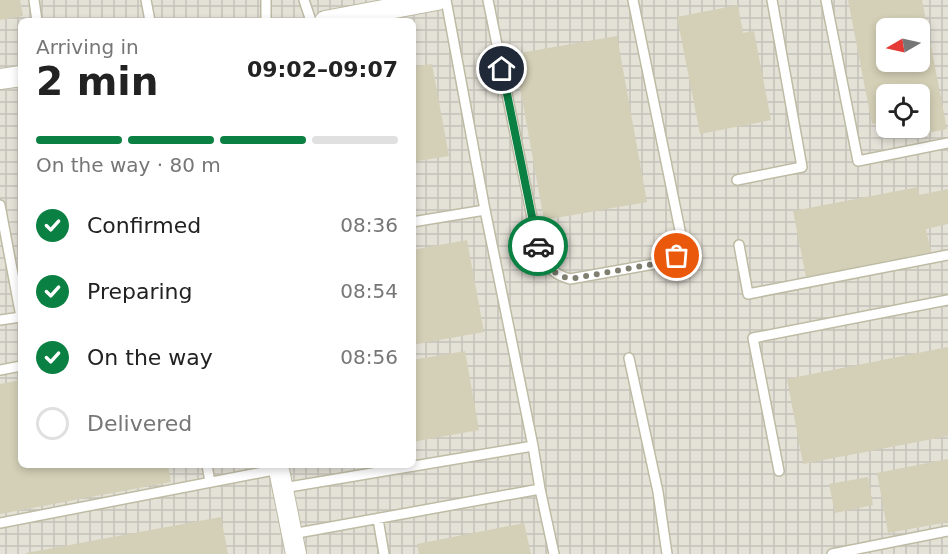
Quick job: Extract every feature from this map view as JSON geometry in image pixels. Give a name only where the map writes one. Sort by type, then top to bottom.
[{"type":"street","points":[[341,18],[436,0]]},
{"type":"street","points":[[0,79],[18,76]]},
{"type":"street","points":[[279,468],[296,554]]},
{"type":"lane","points":[[34,0],[37,18]]},
{"type":"lane","points":[[146,0],[149,18]]},
{"type":"lane","points":[[266,0],[266,18]]},
{"type":"lane","points":[[304,0],[310,18]]},
{"type":"lane","points":[[446,0],[485,210],[554,554]]},
{"type":"lane","points":[[488,0],[539,252],[548,267],[557,275],[570,279],[665,262],[677,256],[682,249],[633,0]]},
{"type":"lane","points":[[737,180],[802,167],[772,0]]},
{"type":"lane","points":[[826,0],[858,161],[948,143]]},
{"type":"lane","points":[[0,205],[18,301]]},
{"type":"lane","points":[[416,221],[485,210]]},
{"type":"lane","points":[[739,245],[748,294],[948,255]]},
{"type":"lane","points":[[779,471],[753,338],[948,300]]},
{"type":"lane","points":[[0,320],[18,317]]},
{"type":"lane","points":[[629,358],[658,492],[667,554]]},
{"type":"lane","points":[[0,370],[18,367]]},
{"type":"lane","points":[[416,466],[533,446]]},
{"type":"lane","points":[[208,468],[210,482]]},
{"type":"lane","points":[[0,523],[274,468]]},
{"type":"lane","points":[[283,488],[402,468]]},
{"type":"lane","points":[[292,534],[540,489]]},
{"type":"lane","points":[[378,519],[384,554]]},
{"type":"lane","points":[[832,554],[948,531]]},
{"type":"shaded area","points":[[0,0],[948,0],[948,554],[0,554]]},
{"type":"building","points":[[0,0],[20,0],[23,16],[0,20]]},
{"type":"building","points":[[848,0],[922,0],[925,18],[876,18],[876,72],[930,72],[930,41],[947,129],[930,132],[930,84],[876,84],[876,123],[872,124]]},
{"type":"building","points":[[738,5],[743,33],[754,31],[771,120],[700,134],[677,17]]},
{"type":"building","points":[[617,36],[647,202],[544,220],[514,54]]},
{"type":"building","points":[[432,64],[449,156],[416,161],[416,66]]},
{"type":"building","points":[[918,187],[919,195],[948,189],[948,224],[926,229],[931,252],[806,277],[793,211]]},
{"type":"building","points":[[467,240],[484,332],[416,344],[416,249]]},
{"type":"building","points":[[948,347],[948,436],[803,464],[787,379]]},
{"type":"building","points":[[465,351],[479,430],[416,441],[416,359]]},
{"type":"building","points":[[18,381],[18,468],[169,468],[171,482],[0,514],[0,384]]},
{"type":"building","points":[[948,459],[948,522],[888,533],[877,473]]},
{"type":"building","points":[[868,477],[873,505],[835,513],[829,484]]},
{"type":"building","points":[[221,517],[228,554],[26,554],[26,553]]},
{"type":"building","points":[[524,523],[531,554],[419,554],[417,544]]},
{"type":"way so far","points":[[538,246],[548,267],[557,275],[570,279],[665,262],[677,256]]},
{"type":"route","points":[[502,69],[538,246]]}]
